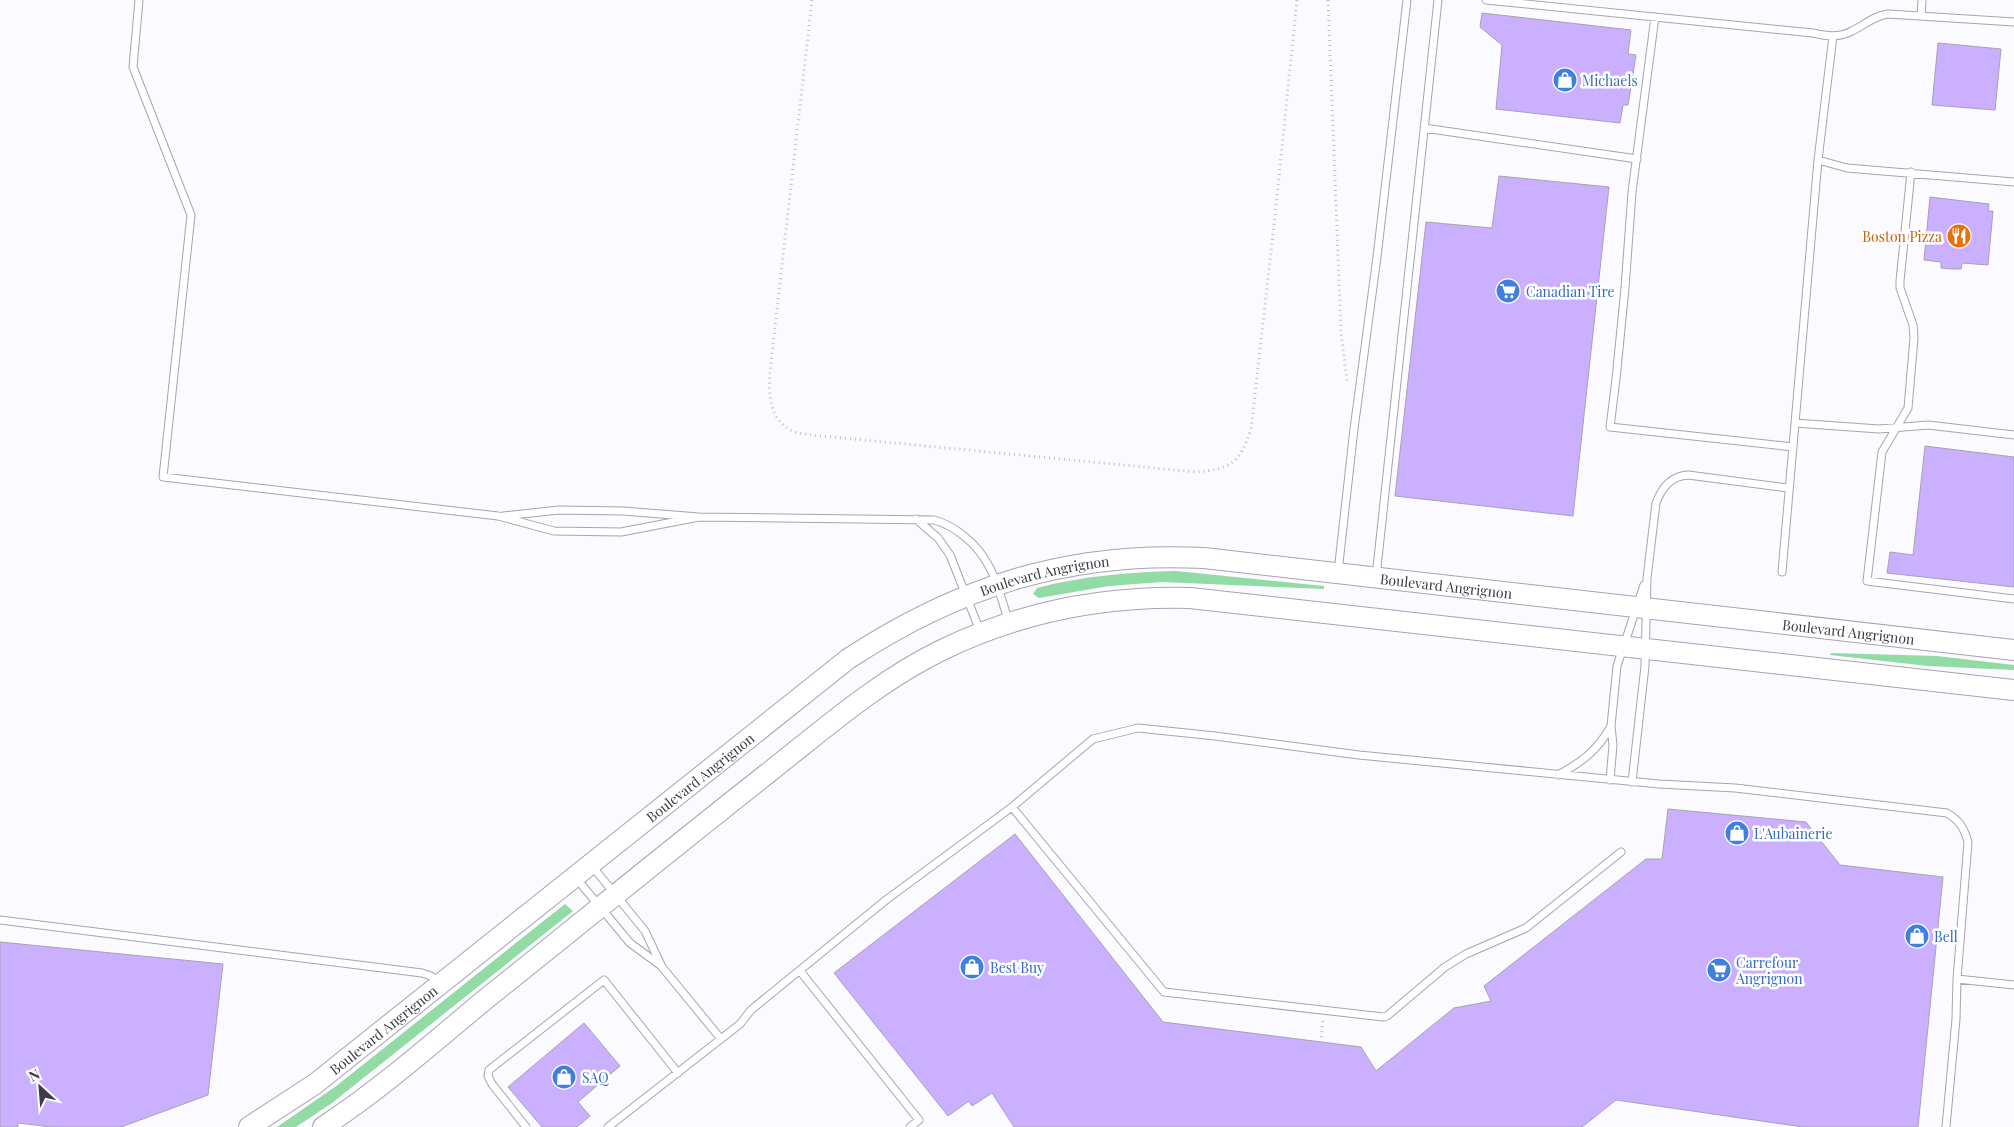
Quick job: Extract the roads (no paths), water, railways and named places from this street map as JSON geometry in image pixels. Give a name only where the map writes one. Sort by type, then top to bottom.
[{"type":"main road","name":"Boulevard Angrignon","points":[[249,1127],[315,1084],[848,659],[903,624],[966,595],[997,584],[1089,562],[1148,557],[1204,558],[2014,650]]},
{"type":"main road","points":[[323,1127],[404,1066],[882,684],[924,659],[981,633],[1061,609],[1094,603],[1144,598],[1190,598],[2014,690]]},
{"type":"lane","points":[[139,0],[133,68],[191,216],[163,477],[498,516],[554,531],[621,532],[699,517]]},
{"type":"lane","points":[[1338,573],[1407,0]]},
{"type":"lane","points":[[1376,577],[1438,0]]},
{"type":"lane","points":[[1486,0],[1834,36],[1852,32],[1864,23],[1882,15],[2014,22]]},
{"type":"lane","points":[[1921,16],[1922,0]]},
{"type":"lane","points":[[1656,17],[1632,192],[1610,427],[1793,447]]},
{"type":"lane","points":[[1782,572],[1818,160],[1834,36]]},
{"type":"lane","points":[[1424,128],[1637,159]]},
{"type":"lane","points":[[1818,160],[1846,168],[2014,182]]},
{"type":"lane","points":[[1911,172],[1900,288],[1913,325],[1914,338],[1908,408],[1882,452],[1867,582],[2014,599]]},
{"type":"lane","points":[[1795,423],[1879,429],[1928,425],[2014,435]]},
{"type":"lane","points":[[1610,780],[1613,745],[1611,726],[1617,666],[1623,646],[1641,608],[1647,578],[1656,503],[1660,493],[1673,479],[1688,475],[1788,488]]},
{"type":"lane","points":[[498,516],[559,510],[623,511],[699,517],[915,519],[944,522],[954,528],[983,553],[989,563],[1010,623]]},
{"type":"lane","points":[[915,519],[944,545],[950,555],[981,633]]},
{"type":"lane","points":[[1632,782],[1646,648],[1641,608]]},
{"type":"lane","points":[[1558,775],[1590,755],[1604,739],[1611,726]]},
{"type":"lane","points":[[608,1127],[740,1024],[751,1010],[886,900],[1012,807],[1092,739],[1138,728],[1216,736],[1359,755],[1632,782],[1735,788],[1947,813],[1958,820],[1964,829],[1968,842],[1957,979],[1956,1019],[1946,1127]]},
{"type":"lane","points":[[1012,807],[1164,992],[1383,1017],[1387,1016],[1445,967],[1466,954],[1526,928],[1621,852]]},
{"type":"lane","points":[[583,871],[608,902],[630,943],[662,967],[721,1039]]},
{"type":"lane","points":[[583,871],[608,902],[645,931],[662,967]]},
{"type":"lane","points":[[0,920],[422,973],[431,976],[442,984]]},
{"type":"lane","points":[[800,971],[919,1120],[910,1127]]},
{"type":"lane","points":[[1957,979],[2014,985]]},
{"type":"lane","points":[[526,1127],[492,1084],[488,1076],[489,1070],[604,980],[678,1073]]},
{"type":"place","name":"Michaels","points":[[1565,80]]},
{"type":"place","name":"Boston Pizza","points":[[1959,236]]},
{"type":"place","name":"Canadian Tire","points":[[1508,291]]},
{"type":"place","name":"L'Aubainerie","points":[[1737,833]]},
{"type":"place","name":"Bell","points":[[1917,936]]},
{"type":"place","name":"Best Buy","points":[[972,967]]},
{"type":"place","name":"Carrefour Angrignon","points":[[1719,970]]},
{"type":"place","name":"SAQ","points":[[564,1077]]}]
